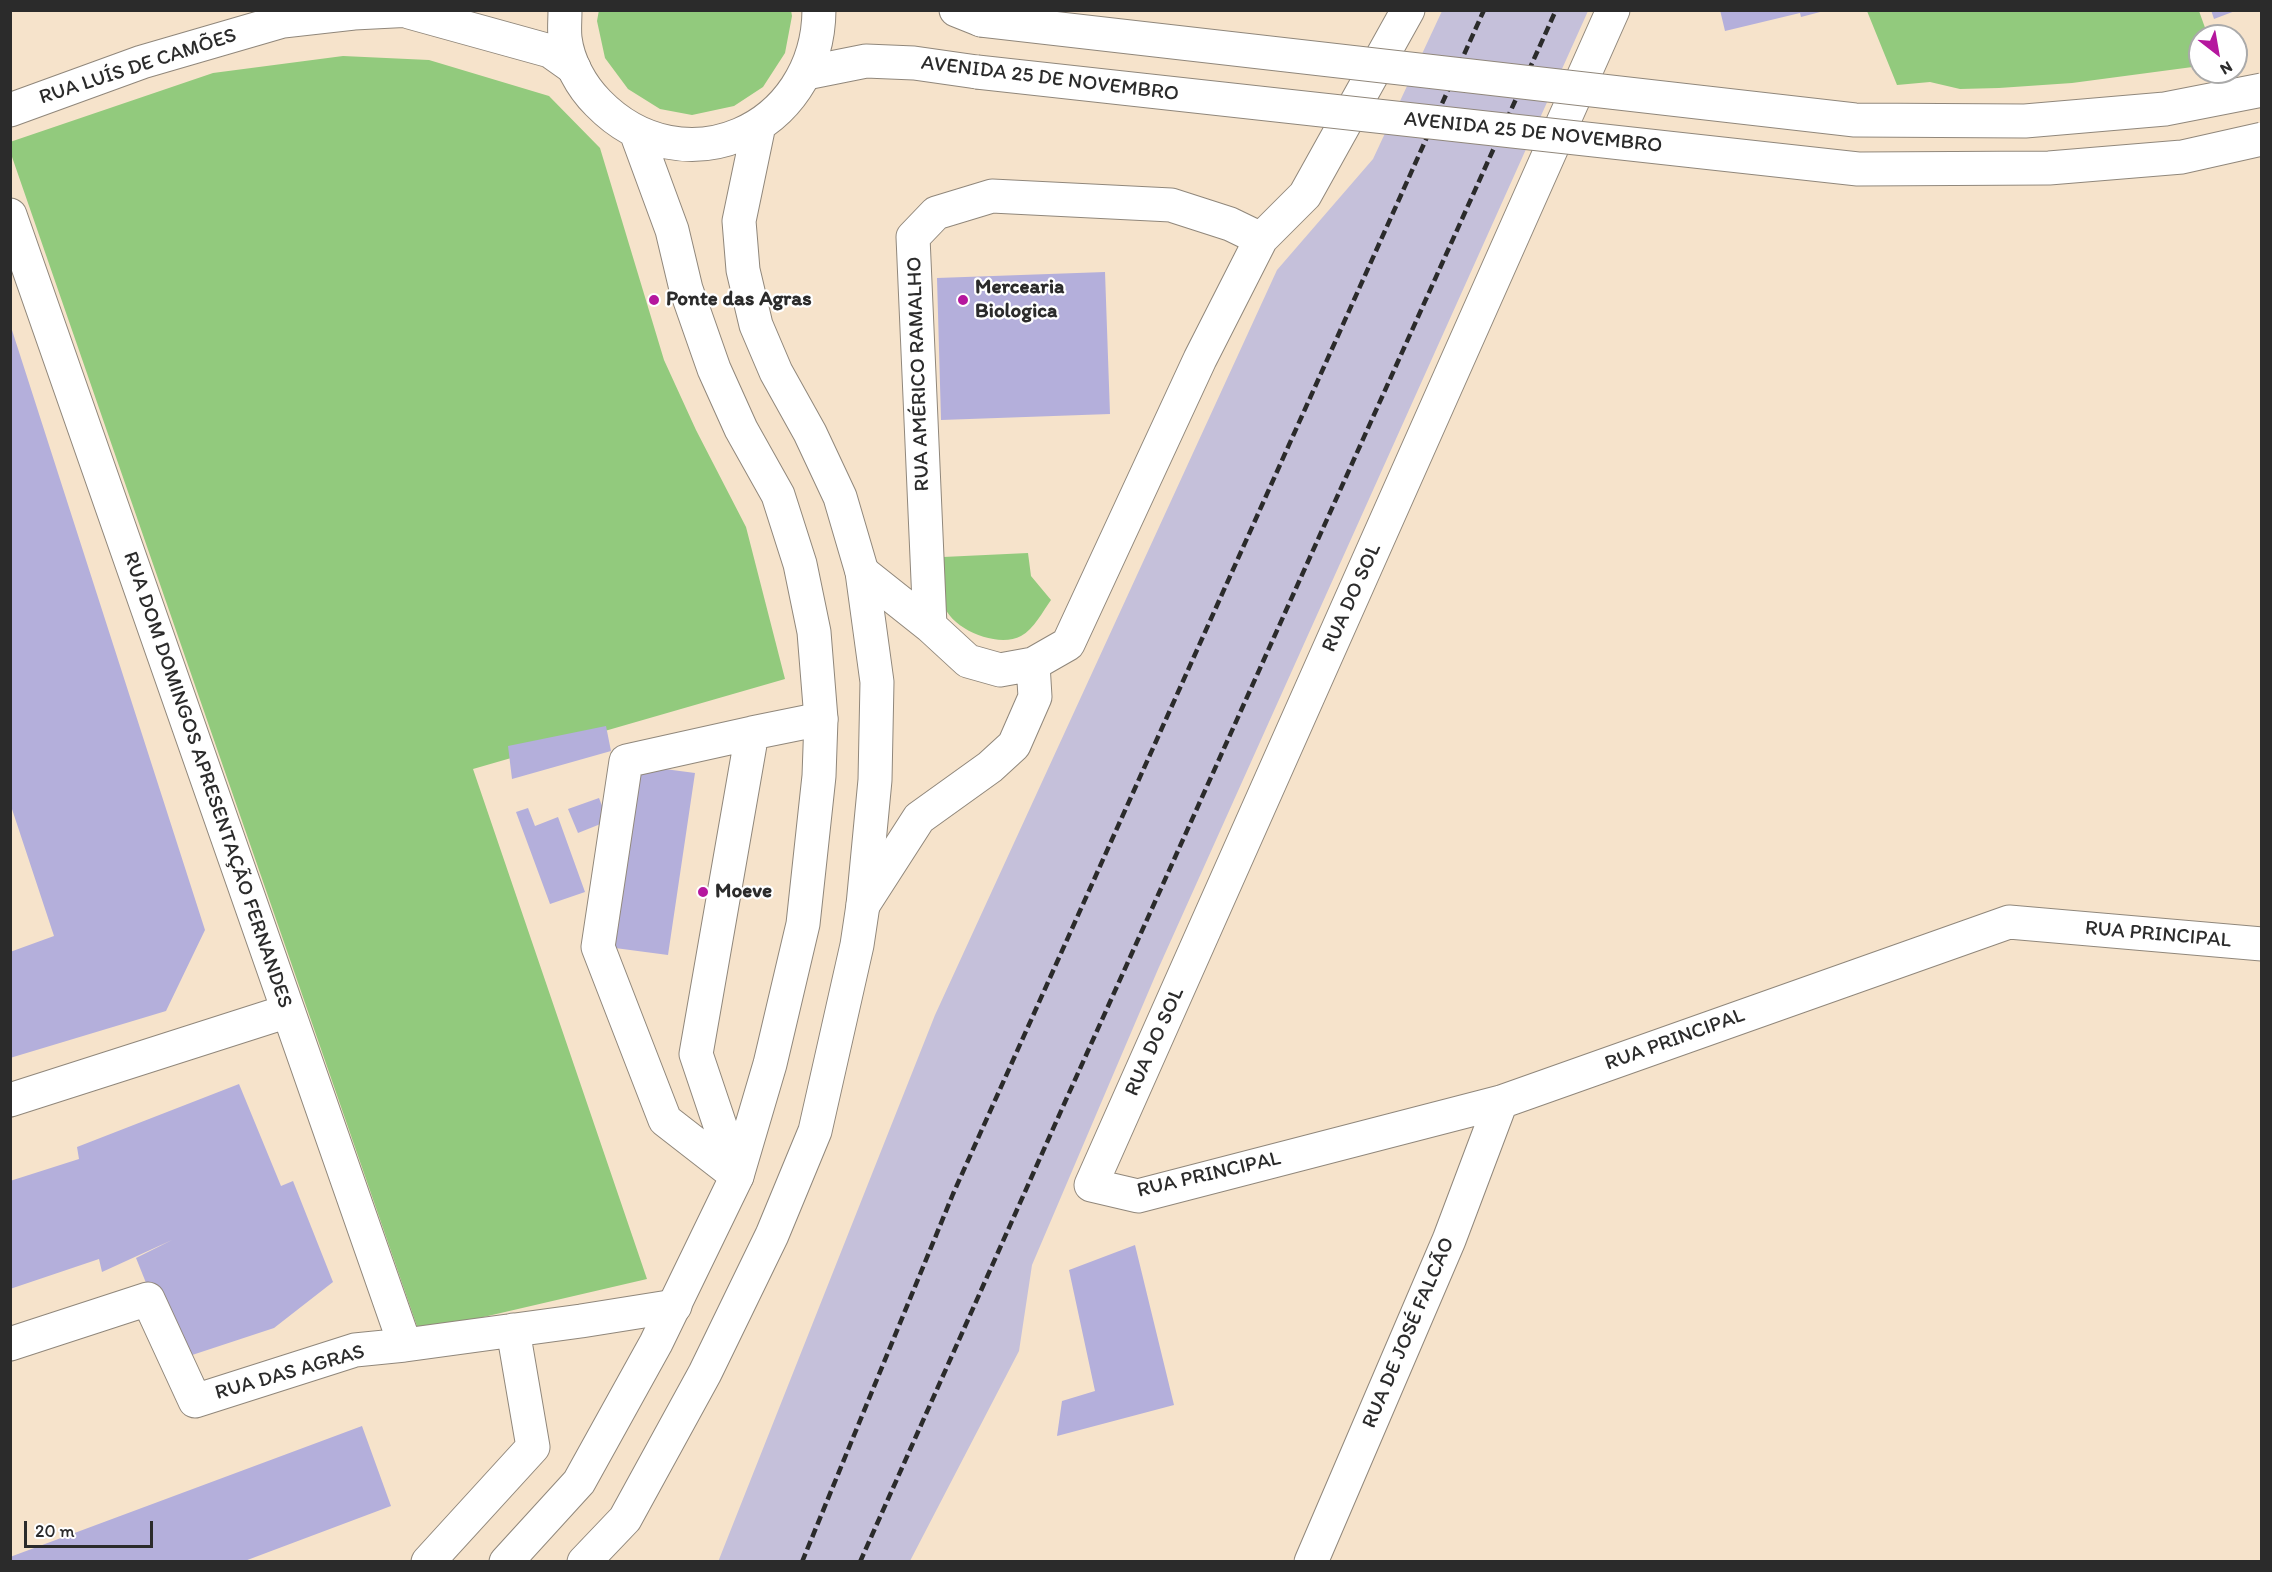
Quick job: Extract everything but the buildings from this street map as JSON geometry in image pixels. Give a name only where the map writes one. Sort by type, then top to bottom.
[{"type":"street","points":[[565,10],[565,39],[574,68],[590,94],[611,116],[636,132],[660,141],[686,144],[711,143],[736,137],[759,125],[794,94],[806,73],[816,44],[819,10]]},
{"type":"street","points":[[862,572],[930,626],[968,661],[1000,670],[1033,664],[1068,644],[1200,359],[1261,239],[1305,195],[1407,10]]},
{"type":"street","name":"RUA DO SOL","points":[[1091,1185],[1612,10]]},
{"type":"street","name":"RUA LUÍS DE CAMÕES","points":[[10,110],[142,62],[283,21],[354,13],[411,11],[550,51],[574,68]]},
{"type":"street","points":[[969,15],[1856,120],[2025,121],[2165,109],[2262,90]]},
{"type":"street","name":"AVENIDA 25 DE NOVEMBRO","points":[[806,73],[866,61],[914,63],[977,72],[1858,169],[2049,168],[2182,158],[2262,139]]},
{"type":"street","points":[[584,1562],[625,1519],[705,1373],[772,1235],[815,1131],[857,945],[862,905],[875,780],[877,682],[862,572],[840,497],[810,433],[776,372],[756,325],[743,270],[739,220],[750,156],[759,125]]},
{"type":"street","points":[[506,1562],[579,1482],[675,1306],[737,1176],[770,1064],[803,924],[819,776],[821,719],[814,632],[800,564],[778,495],[741,429],[714,369],[686,289],[672,230],[636,132]]},
{"type":"street","name":"RUA AMÉRICO RAMALHO","points":[[930,626],[913,237],[936,213],[992,196],[1171,205],[1230,224],[1261,239]]},
{"type":"street","name":"RUA DOM DOMINGOS APRESENTAÇÃO FERNANDES","points":[[10,215],[405,1345]]},
{"type":"street","points":[[862,905],[920,818],[990,767],[1014,745],[1035,697],[1033,664]]},
{"type":"street","points":[[737,1176],[665,1120],[598,947],[626,760],[821,719]]},
{"type":"street","points":[[737,1176],[696,1054],[752,733]]},
{"type":"street","name":"RUA PRINCIPAL","points":[[1091,1185],[1137,1196],[1501,1102],[2009,922],[2262,944]]},
{"type":"street","points":[[10,1100],[288,1011]]},
{"type":"street","name":"RUA DE JOSÉ FALCÃO","points":[[1311,1562],[1449,1240],[1501,1102]]},
{"type":"street","name":"RUA DAS AGRAS","points":[[10,1344],[148,1299],[195,1401],[355,1350],[405,1345],[675,1306]]},
{"type":"street","points":[[428,1562],[533,1448],[513,1330]]},
{"type":"shaded area","points":[[1442,11],[1588,11],[1159,967],[1032,1265],[1019,1351],[910,1561],[718,1562],[935,1015],[1277,270],[1373,159]]},
{"type":"green space","points":[[599,10],[791,10],[792,16],[785,53],[763,87],[734,106],[692,115],[660,109],[628,89],[605,58],[597,21]]},
{"type":"green space","points":[[1867,11],[2199,11],[2204,24],[2188,24],[2188,68],[2072,83],[1999,88],[1960,89],[1930,82],[1897,85]]},
{"type":"green space","points":[[343,56],[429,60],[549,96],[600,148],[664,360],[696,430],[746,527],[785,679],[473,769],[647,1279],[419,1332],[11,154],[10,142],[213,73]]},
{"type":"green space","points":[[1028,553],[1031,576],[1051,600],[1026,633],[1011,639],[987,638],[962,627],[953,619],[942,599],[943,557]]},
{"type":"railway","points":[[802,1562],[953,1194],[1484,10]]},
{"type":"railway","points":[[860,1562],[1556,10]]},
{"type":"place","name":"Ponte das Agras","points":[[654,300]]},
{"type":"place","name":"Mercearia Biologica","points":[[963,300]]},
{"type":"place","name":"Moeve","points":[[703,892]]}]
